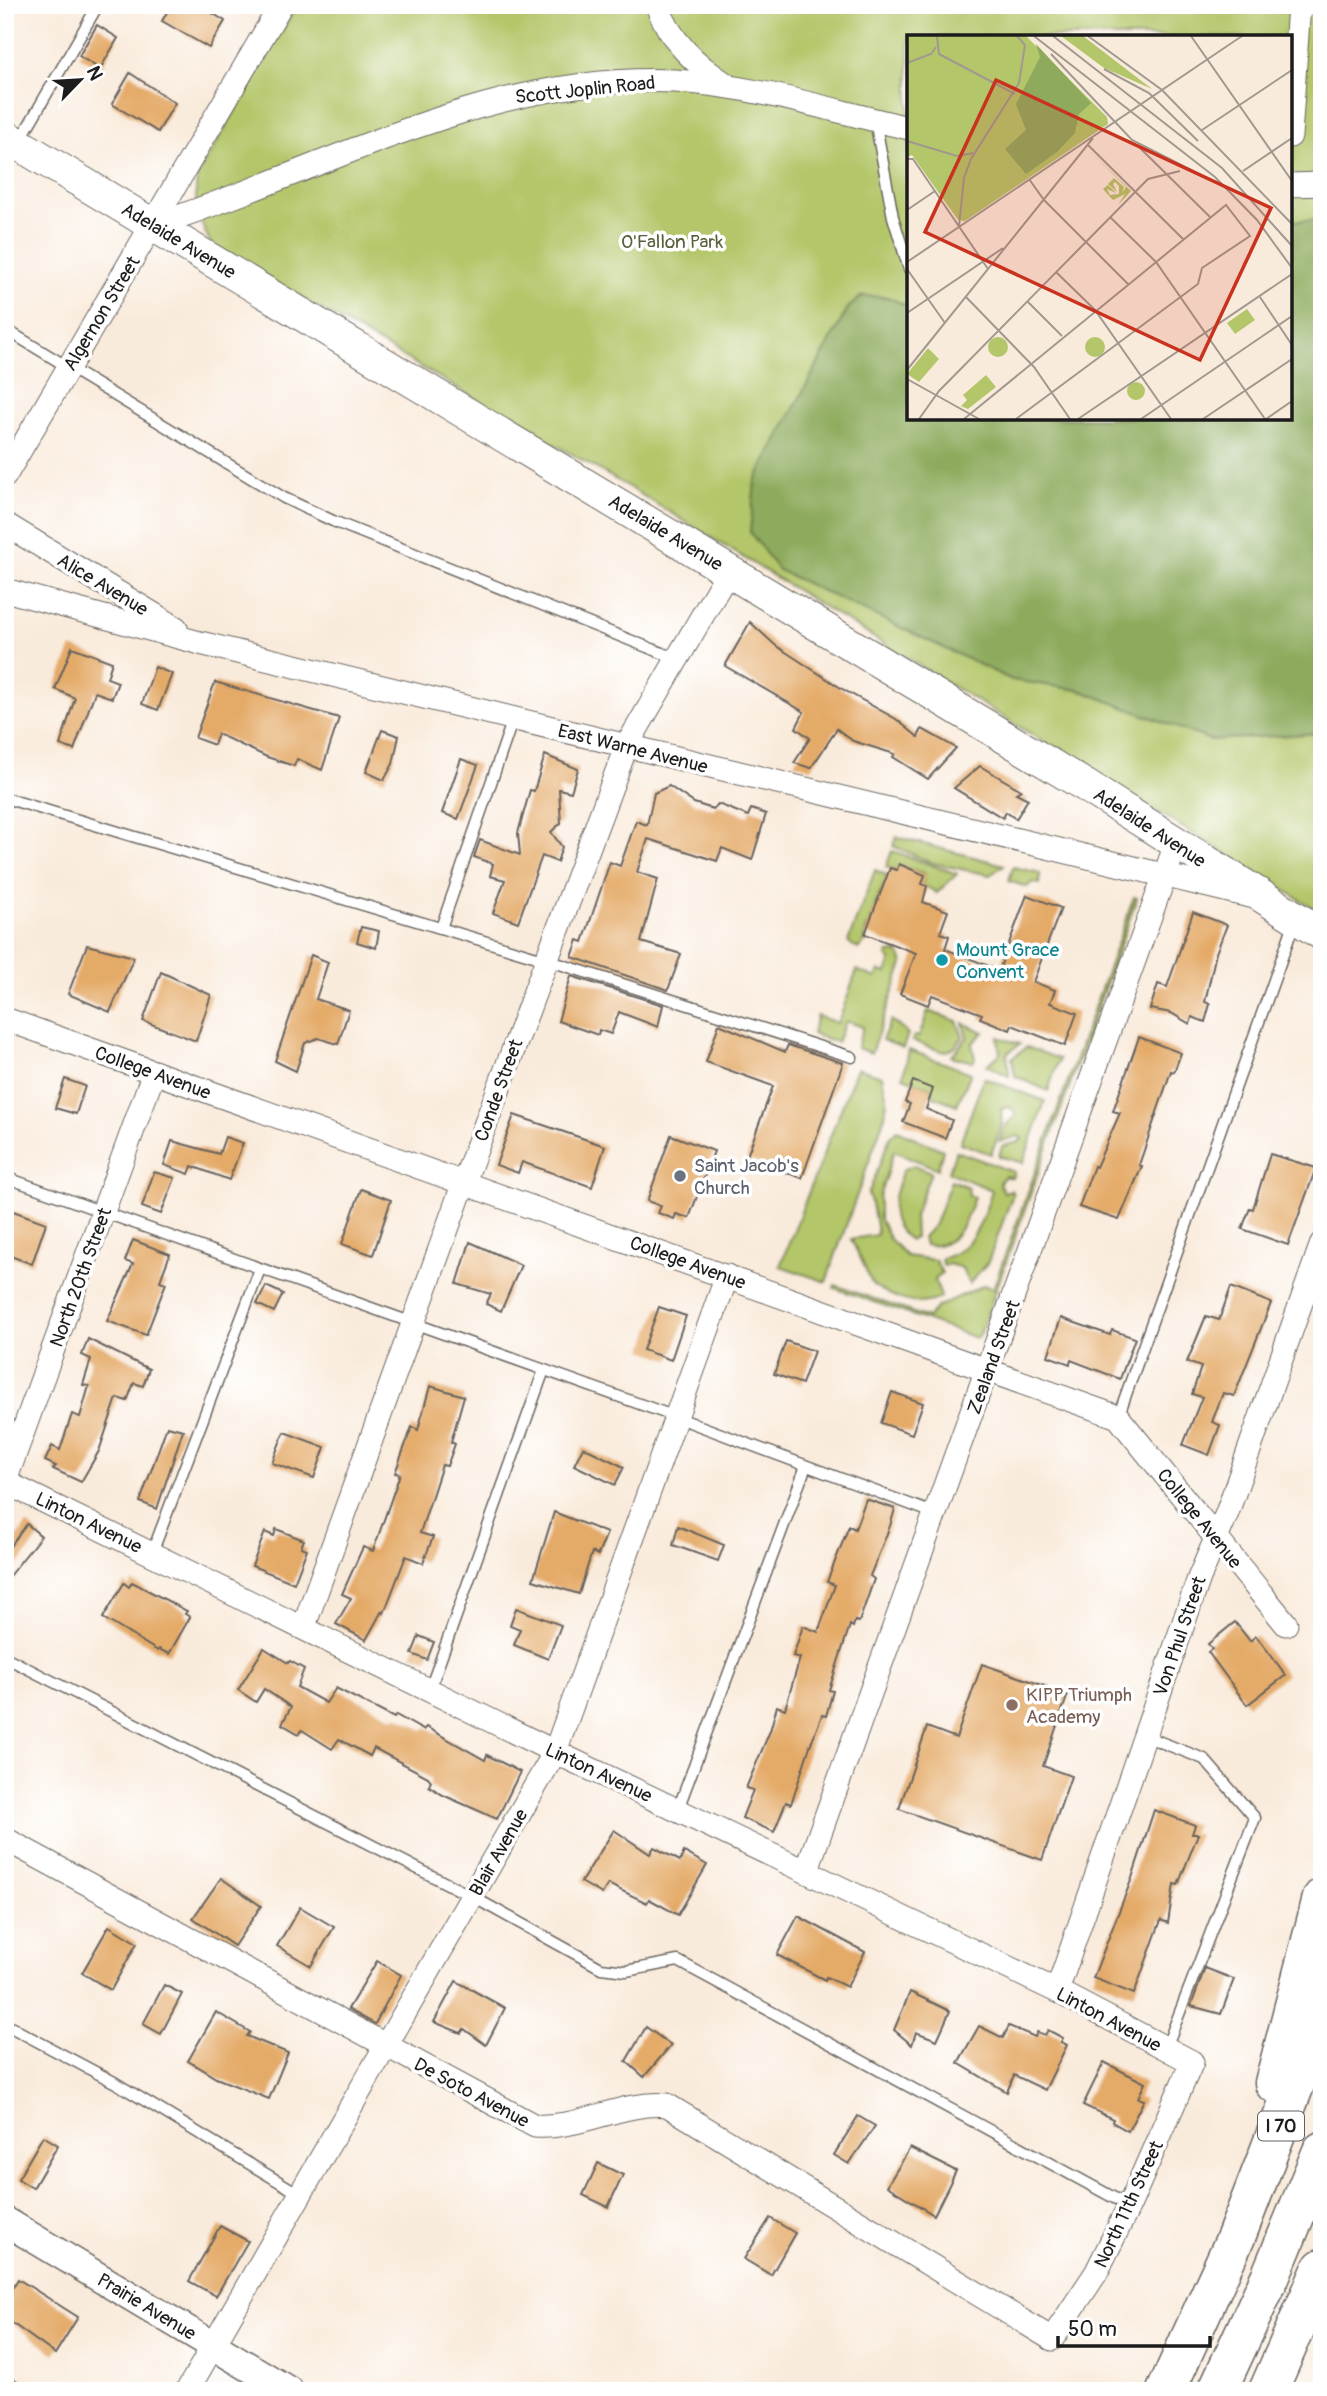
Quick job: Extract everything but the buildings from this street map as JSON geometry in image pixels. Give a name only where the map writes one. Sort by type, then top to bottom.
[{"type":"highway","points":[[1236,2237],[1322,1898]]},
{"type":"highway","name":"I 70","points":[[1166,2391],[1236,2237],[1322,2015]]},
{"type":"highway","points":[[1217,2391],[1270,2277],[1322,2151]]},
{"type":"highway","points":[[1268,2391],[1322,2267]]},
{"type":"main road","name":"Adelaide Avenue","points":[[11,140],[729,570],[1309,926]]},
{"type":"street","name":"Algernon Street","points":[[5,476],[281,5]]},
{"type":"street","points":[[657,5],[677,44],[701,69],[730,88]]},
{"type":"street","points":[[1292,107],[1299,5]]},
{"type":"street","name":"Scott Joplin Road","points":[[154,225],[444,117],[514,95],[598,84],[662,81],[730,88],[907,128]]},
{"type":"street","points":[[1292,185],[1322,184]]},
{"type":"street","name":"Alice Avenue","points":[[5,524],[200,643]]},
{"type":"street","name":"Conde Street","points":[[304,1626],[464,1182],[626,747],[729,570]]},
{"type":"street","name":"East Warne Avenue","points":[[5,590],[200,643],[1263,899]]},
{"type":"street","name":"Zealand Street","points":[[807,1869],[1176,844]]},
{"type":"street","name":"College Avenue","points":[[5,1019],[1118,1417],[1286,1624]]},
{"type":"street","name":"North 20th Street","points":[[5,1482],[154,1072]]},
{"type":"street","name":"Von Phul Street","points":[[1057,1991],[1199,1578],[1216,1539],[1322,1243]]},
{"type":"street","name":"Blair Avenue","points":[[187,2391],[555,1752],[727,1276]]},
{"type":"street","name":"Linton Avenue","points":[[5,1482],[304,1626],[555,1752],[807,1869],[1057,1991],[1192,2062]]},
{"type":"street","name":"De Soto Avenue","points":[[5,1839],[535,2126],[559,2127],[647,2103],[667,2105],[1052,2339]]},
{"type":"street","name":"North 11th Street","points":[[1052,2339],[1096,2273],[1129,2206],[1192,2062]]},
{"type":"street","name":"Prairie Avenue","points":[[5,2221],[289,2391]]},
{"type":"lane","points":[[11,140],[98,5]]},
{"type":"lane","points":[[875,120],[893,217],[907,262]]},
{"type":"lane","points":[[5,329],[284,498],[333,521],[677,659]]},
{"type":"lane","points":[[441,928],[513,719]]},
{"type":"lane","points":[[5,798],[547,960],[852,1057]]},
{"type":"lane","points":[[1118,1417],[1309,926]]},
{"type":"lane","points":[[5,1177],[676,1417],[936,1514]]},
{"type":"lane","points":[[152,1553],[260,1269]]},
{"type":"lane","points":[[430,1689],[544,1370]]},
{"type":"lane","points":[[678,1809],[806,1466]]},
{"type":"lane","points":[[5,1657],[472,1897],[601,1968],[626,1970],[678,1961],[1129,2206]]},
{"type":"lane","points":[[1144,1736],[1204,1759],[1255,1818],[1166,2048]]},
{"type":"lane","points":[[5,2024],[114,2082],[301,2195]]},
{"type":"lane","points":[[5,2380],[23,2391]]},
{"type":"green space","name":"O'Fallon Park","points":[[297,5],[1322,5],[1322,913],[632,489],[213,247],[198,213],[197,176]]},
{"type":"green space","points":[[1322,220],[1322,733],[1210,740],[1079,690],[1012,680],[778,570],[750,532],[755,481],[848,308],[862,296],[888,297],[907,306],[907,420],[1292,420],[1292,221]]},
{"type":"green space","points":[[897,837],[1004,865],[990,875],[932,863],[893,846]]},
{"type":"green space","points":[[892,851],[957,874],[937,893],[922,884],[925,874],[899,865],[897,870],[886,867]]},
{"type":"green space","points":[[1013,867],[1040,873],[1040,884],[1033,882],[1027,887],[1009,881]]},
{"type":"green space","points":[[875,870],[887,875],[865,933],[866,941],[858,949],[848,942]]},
{"type":"green space","points":[[1134,897],[1137,898],[979,1337],[834,1288],[835,1285],[928,1318],[937,1307],[984,1285],[993,1289]]},
{"type":"green space","points":[[899,952],[903,964],[871,1053],[857,1048],[863,1027],[846,1021],[837,1042],[812,1034],[817,1016],[838,1023],[857,970],[876,978],[879,971],[887,973],[891,960],[887,957],[888,953]]},
{"type":"green space","points":[[928,1011],[957,1021],[963,1037],[954,1048],[944,1052],[912,1041],[914,1036],[919,1037]]},
{"type":"green space","points":[[891,1020],[908,1034],[903,1048],[882,1040]]},
{"type":"green space","points":[[963,1023],[984,1032],[972,1044],[975,1059],[973,1062],[951,1056],[967,1038]]},
{"type":"green space","points":[[998,1037],[1020,1044],[1007,1053],[1009,1076],[987,1065],[1000,1054]]},
{"type":"green space","points":[[1027,1047],[1059,1059],[1048,1091],[1015,1076],[1012,1058]]},
{"type":"green space","points":[[909,1050],[971,1073],[957,1105],[931,1095],[933,1089],[903,1077]]},
{"type":"green space","points":[[857,1068],[882,1076],[887,1099],[885,1116],[826,1282],[780,1266]]},
{"type":"green space","points":[[984,1078],[1045,1101],[1023,1163],[999,1156],[1002,1146],[1019,1142],[1022,1138],[1018,1136],[999,1142],[1005,1126],[1016,1115],[1013,1109],[1007,1107],[1001,1109],[1002,1125],[991,1154],[960,1143]]},
{"type":"green space","points":[[897,1130],[943,1150],[938,1169],[894,1151],[879,1197],[879,1218],[889,1238],[906,1256],[935,1260],[942,1273],[935,1280],[941,1297],[933,1301],[907,1301],[873,1285],[851,1239],[877,1235],[868,1195],[890,1137]]},
{"type":"green space","points":[[956,1151],[1014,1172],[1012,1178],[1005,1176],[999,1183],[1004,1192],[1011,1190],[1013,1194],[988,1262],[969,1284],[962,1268],[949,1264],[944,1266],[941,1259],[962,1249],[976,1232],[992,1190],[948,1172]]},
{"type":"green space","points":[[913,1165],[931,1172],[914,1216],[915,1238],[910,1240],[896,1225],[893,1208],[903,1170]]},
{"type":"green space","points":[[951,1180],[968,1187],[969,1195],[974,1197],[967,1216],[953,1238],[945,1243],[925,1245],[923,1237],[935,1224]]},
{"type":"place","name":"Mount Grace Convent","points":[[942,960]]},
{"type":"place","name":"Saint Jacob's Church","points":[[680,1176]]},
{"type":"place","name":"KIPP Triumph Academy","points":[[1012,1705]]}]
